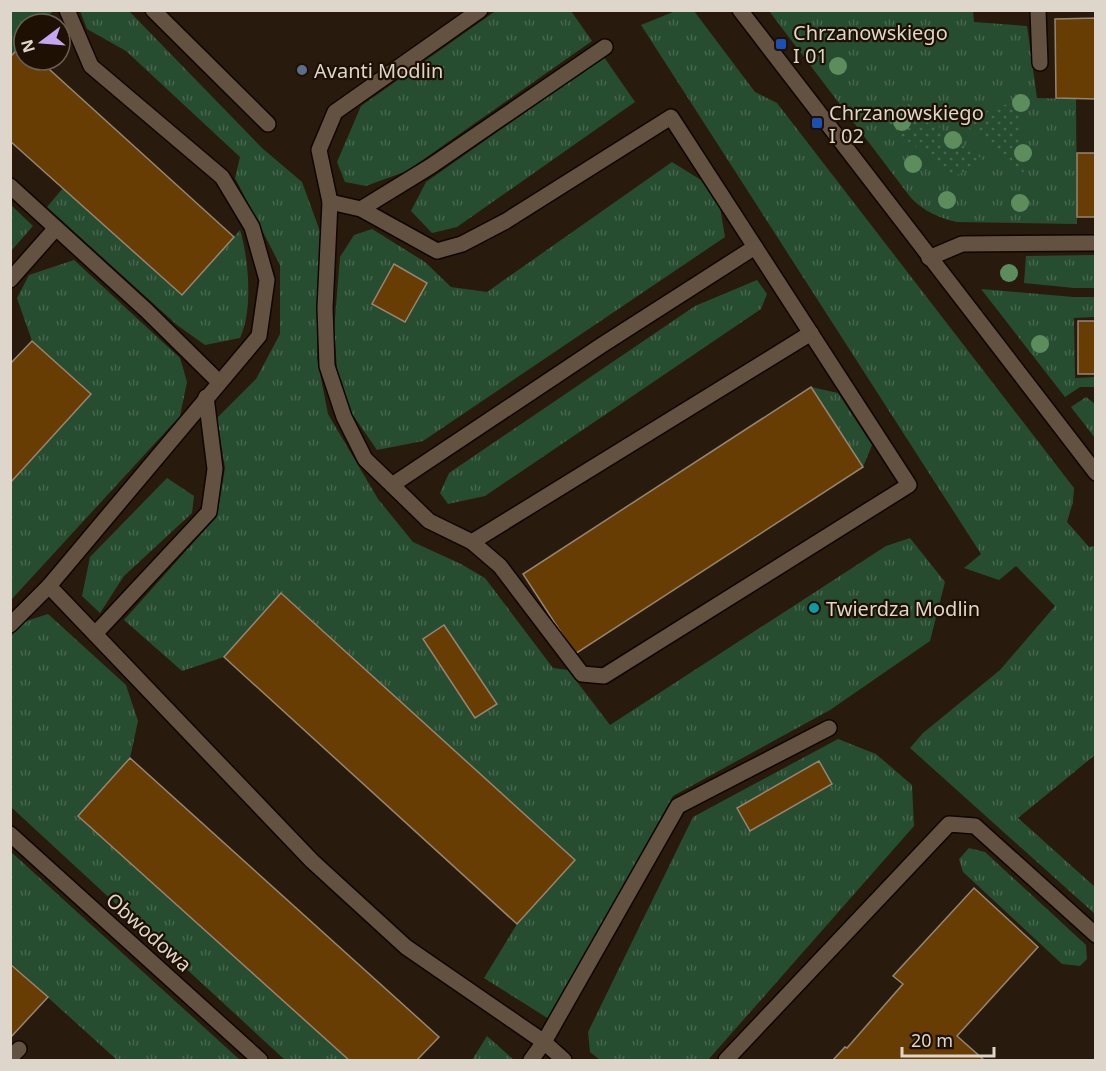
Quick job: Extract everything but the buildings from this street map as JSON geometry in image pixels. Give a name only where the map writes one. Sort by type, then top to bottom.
[{"type":"street","points":[[10,625],[49,586],[259,336],[267,280],[252,227],[222,177],[91,66],[67,10]]},
{"type":"street","points":[[153,10],[268,124]]},
{"type":"street","points":[[330,202],[361,209],[437,251],[454,246],[506,221],[671,117],[909,485],[604,676],[582,674],[500,566],[472,542],[429,520],[365,459],[344,417],[327,366],[325,308],[330,202],[319,150],[336,112],[480,10]]},
{"type":"street","points":[[740,10],[1095,473]]},
{"type":"street","points":[[1038,10],[1040,63]]},
{"type":"street","points":[[361,209],[431,166],[605,47]]},
{"type":"street","points":[[10,186],[146,310],[219,382]]},
{"type":"street","points":[[10,280],[56,228]]},
{"type":"street","points":[[929,258],[962,244],[1095,243]]},
{"type":"street","points":[[392,485],[602,345],[755,247]]},
{"type":"street","points":[[472,542],[811,333]]},
{"type":"street","points":[[95,634],[209,512],[215,469],[206,397]]},
{"type":"street","points":[[49,586],[312,861],[406,947],[543,1042],[564,1060]]},
{"type":"street","points":[[531,1060],[678,806],[829,728]]},
{"type":"street","points":[[726,1060],[949,824],[975,826],[1095,935]]},
{"type":"street","name":"Obwodowa","points":[[10,834],[260,1060]]},
{"type":"green space","points":[[497,10],[571,11],[592,41],[407,171],[366,186],[345,182],[337,162],[361,106]]},
{"type":"green space","points":[[678,10],[694,11],[755,92],[777,103],[1074,488],[1073,502],[1067,522],[1089,547],[1095,546],[1095,755],[1018,818],[1095,887],[1095,914],[910,748],[923,733],[1000,670],[1055,606],[1016,566],[999,580],[964,568],[981,554],[641,25]]},
{"type":"green space","points":[[11,11],[53,11],[12,12],[11,57]]},
{"type":"green space","points":[[80,11],[129,11],[262,148],[302,182],[321,234],[317,358],[328,414],[378,499],[413,542],[485,578],[553,668],[568,670],[610,725],[886,546],[910,538],[945,582],[930,641],[830,710],[673,796],[549,1019],[484,978],[517,924],[575,860],[282,593],[224,657],[182,671],[124,620],[217,516],[225,468],[217,418],[256,379],[280,334],[280,265],[235,178],[240,157],[126,51],[87,29]]},
{"type":"green space","points":[[769,11],[973,11],[974,22],[1027,26],[1037,98],[1076,99],[1077,224],[957,222],[927,211],[911,198]]},
{"type":"green space","points":[[604,57],[635,102],[457,227],[432,233],[411,211],[426,182]]},
{"type":"green space","points":[[902,99],[984,161],[955,176],[885,124]]},
{"type":"green space","points":[[1019,100],[1024,176],[964,124],[982,113]]},
{"type":"green space","points":[[672,162],[701,180],[720,207],[725,237],[423,441],[377,450],[339,395],[334,330],[340,257],[354,235],[372,229],[425,262],[451,287],[487,292]]},
{"type":"green space","points":[[63,188],[181,295],[240,230],[246,255],[248,300],[247,314],[240,338],[205,345],[177,325],[47,207]]},
{"type":"green space","points":[[11,205],[33,226],[11,251]]},
{"type":"green space","points":[[1095,255],[1095,288],[1024,283],[1026,256]]},
{"type":"green space","points":[[74,260],[180,358],[187,382],[180,416],[11,600],[11,483],[91,394],[32,341],[17,298],[29,275]]},
{"type":"green space","points":[[757,280],[767,294],[761,309],[485,496],[448,504],[440,493],[449,473],[695,306]]},
{"type":"green space","points":[[981,289],[1095,297],[1095,317],[1074,318],[1075,378],[1095,377],[1095,387],[1080,387],[1065,397]]},
{"type":"green space","points":[[811,387],[838,393],[872,445],[863,467]]},
{"type":"green space","points":[[1086,397],[1095,404],[1095,438],[1071,407]]},
{"type":"green space","points":[[167,478],[194,496],[192,513],[124,576],[100,613],[82,596],[90,557]]},
{"type":"green space","points":[[48,614],[126,685],[138,721],[130,758],[78,816],[349,1060],[285,1060],[11,807],[11,636],[23,622]]},
{"type":"green space","points":[[838,739],[876,754],[912,785],[914,826],[708,1060],[600,1060],[590,1052],[588,1032],[693,817]]},
{"type":"green space","points":[[969,848],[985,852],[1086,945],[1087,959],[1080,966],[1062,964],[963,872],[959,859]]},
{"type":"green space","points":[[10,851],[240,1060],[117,1060],[11,964]]},
{"type":"green space","points":[[487,1036],[514,1060],[472,1060]]},
{"type":"place","name":"Chrzanowskiego I 01","points":[[781,44]]},
{"type":"place","name":"Avanti Modlin","points":[[302,70]]},
{"type":"place","name":"Chrzanowskiego I 02","points":[[817,123]]},
{"type":"place","name":"Twierdza Modlin","points":[[814,608]]}]
